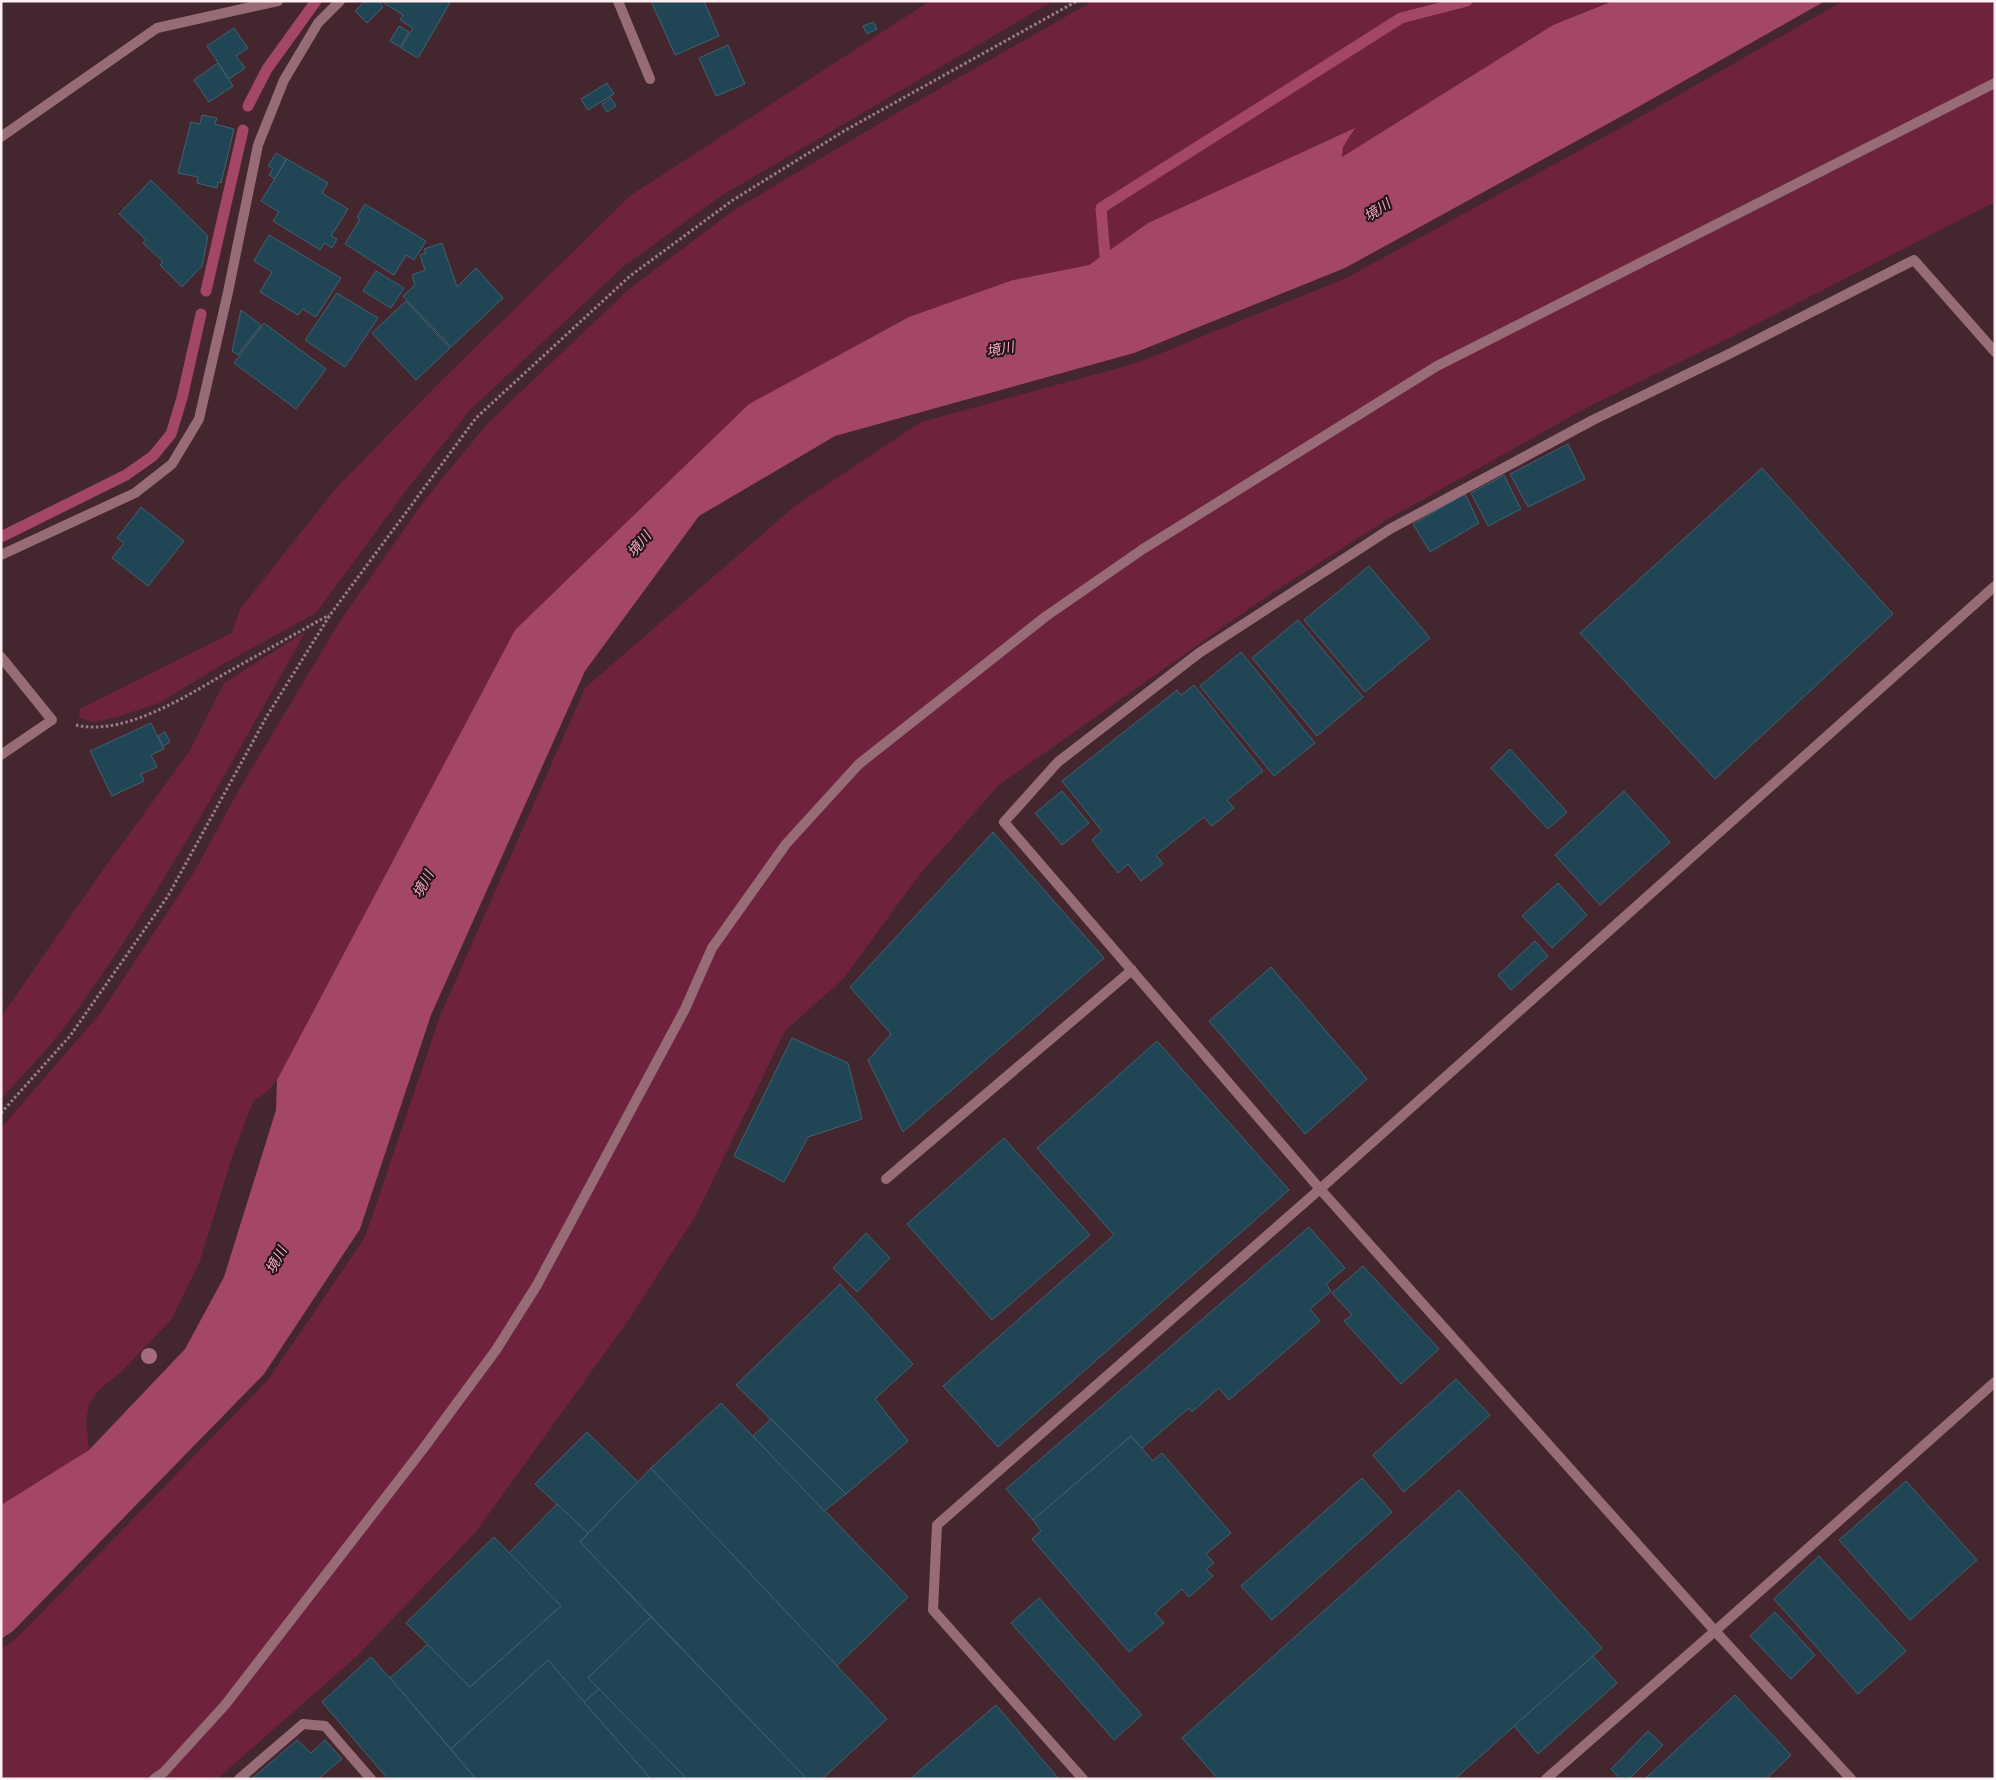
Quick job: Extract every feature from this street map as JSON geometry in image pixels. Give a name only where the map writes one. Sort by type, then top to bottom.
[{"type":"street","points":[[1,137],[158,28],[278,1]]},
{"type":"street","points":[[1,555],[135,493],[172,464],[199,419],[228,292],[258,145],[284,80],[318,23],[340,1]]},
{"type":"street","points":[[618,1],[650,79]]},
{"type":"street","points":[[154,1779],[164,1772],[225,1705],[423,1449],[496,1350],[537,1285],[686,1009],[712,948],[786,844],[859,764],[1046,617],[1143,549],[1437,366],[1995,83]]},
{"type":"street","points":[[1851,1779],[1715,1631],[1320,1189],[1004,822],[1058,762],[1199,653],[1390,529],[1593,420],[1731,353],[1914,260],[1995,352]]},
{"type":"street","points":[[1083,1779],[933,1610],[937,1525],[1320,1189],[1995,586]]},
{"type":"street","points":[[1,657],[52,720],[1,755]]},
{"type":"street","points":[[886,1179],[1132,970]]},
{"type":"street","points":[[1546,1779],[1995,1382]]},
{"type":"street","points":[[239,1779],[303,1724],[325,1726],[371,1779]]},
{"type":"path","points":[[1,1112],[70,1036],[168,896],[267,716],[330,615],[476,418],[630,276],[732,200],[844,132],[1077,1]]},
{"type":"path","points":[[52,720],[90,729],[114,726],[163,709],[330,615]]},
{"type":"shaded area","points":[[930,1],[1053,1],[721,196],[624,266],[471,409],[408,488],[316,613],[225,663],[159,703],[95,722],[79,718],[80,709],[232,633],[240,609],[337,487],[439,383],[631,195]]},
{"type":"shaded area","points":[[1093,1],[1613,1],[1553,25],[1342,158],[1343,147],[1354,129],[1148,223],[1089,265],[1013,280],[515,630],[277,1080],[269,1090],[253,1102],[234,1151],[200,1261],[171,1320],[122,1371],[98,1391],[89,1405],[86,1421],[89,1450],[1,1505],[1,1128],[100,1014],[194,872],[240,788],[340,621],[424,501],[487,424],[628,290],[734,210],[909,106]]},
{"type":"shaded area","points":[[1843,1],[1995,1],[1995,202],[1727,339],[1586,408],[1388,519],[1263,599],[999,785],[920,874],[843,979],[785,1031],[696,1215],[630,1318],[475,1533],[357,1656],[217,1779],[1,1779],[1,1649],[17,1638],[268,1380],[365,1237],[440,1016],[585,688],[796,505],[921,422],[1137,363],[1346,278],[1635,120]]},
{"type":"shaded area","points":[[306,631],[192,831],[132,930],[66,1025],[1,1099],[1,1017],[95,881],[189,752],[224,683]]},
{"type":"water","name":"境川","points":[[1613,1],[1825,1],[1631,111],[1345,268],[1134,353],[835,436],[699,516],[585,671],[431,1015],[360,1229],[264,1374],[13,1631],[1,1639],[1,1505],[89,1450],[185,1349],[224,1277],[276,1110],[277,1080],[515,630],[749,404],[909,317],[1013,280],[1089,265],[1148,223],[1355,128],[1343,147],[1342,157],[1553,25]]},
{"type":"building","points":[[365,1],[381,1],[380,3],[383,7],[367,23],[355,11]]},
{"type":"building","points":[[451,1],[418,58],[401,48],[413,28],[400,20],[403,15],[382,2]]},
{"type":"building","points":[[651,1],[704,1],[719,36],[675,55]]},
{"type":"building","points":[[874,22],[877,29],[867,34],[863,26]]},
{"type":"building","points":[[399,26],[409,32],[400,47],[390,41]]},
{"type":"building","points":[[234,28],[248,48],[236,56],[245,68],[229,79],[207,46]]},
{"type":"building","points":[[728,45],[745,84],[716,96],[699,58]]},
{"type":"building","points":[[218,63],[233,86],[209,102],[194,80]]},
{"type":"building","points":[[607,83],[614,94],[588,110],[581,99]]},
{"type":"building","points":[[611,98],[616,106],[607,112],[602,104]]},
{"type":"building","points":[[202,115],[217,118],[215,124],[234,129],[221,183],[218,182],[217,188],[197,183],[198,177],[178,173],[191,122],[200,124]]},
{"type":"building","points":[[276,153],[286,159],[275,179],[269,175],[273,168],[268,166]]},
{"type":"building","points":[[287,159],[328,183],[322,193],[348,209],[331,236],[337,239],[332,248],[324,243],[320,250],[273,221],[279,212],[261,201]]},
{"type":"building","points":[[151,180],[208,236],[202,266],[182,287],[160,265],[163,262],[143,243],[146,240],[119,214]]},
{"type":"building","points":[[365,204],[426,241],[414,260],[406,255],[394,275],[345,244],[360,219],[357,217]]},
{"type":"building","points":[[269,235],[341,278],[316,317],[303,309],[298,315],[260,292],[272,272],[254,261]]},
{"type":"building","points":[[442,243],[457,287],[476,268],[503,298],[451,347],[403,296],[415,285],[412,275],[425,270],[420,255],[426,253],[424,249]]},
{"type":"building","points":[[376,271],[404,288],[391,308],[363,291]]},
{"type":"building","points":[[337,293],[378,318],[345,367],[305,340]]},
{"type":"building","points":[[406,301],[450,348],[416,380],[372,333]]},
{"type":"building","points":[[241,310],[261,325],[238,355],[232,351]]},
{"type":"building","points":[[264,323],[326,369],[296,409],[234,363]]},
{"type":"building","points":[[1568,444],[1585,479],[1528,507],[1510,474]]},
{"type":"building","points":[[1762,468],[1893,614],[1715,779],[1580,633]]},
{"type":"building","points":[[1504,475],[1521,509],[1488,526],[1471,493]]},
{"type":"building","points":[[1465,494],[1479,523],[1430,552],[1413,524]]},
{"type":"building","points":[[141,507],[184,541],[148,586],[112,558],[124,543],[117,538]]},
{"type":"building","points":[[1369,566],[1430,638],[1365,692],[1304,620]]},
{"type":"building","points":[[1298,620],[1363,697],[1317,736],[1252,658]]},
{"type":"building","points":[[1241,652],[1315,743],[1274,776],[1200,686]]},
{"type":"building","points":[[1194,685],[1263,771],[1227,800],[1234,808],[1212,826],[1204,817],[1156,855],[1163,864],[1141,881],[1128,864],[1118,873],[1092,840],[1102,831],[1062,781],[1177,690],[1181,695]]},
{"type":"building","points":[[151,723],[164,749],[151,755],[157,767],[141,774],[144,781],[112,796],[90,751]]},
{"type":"building","points":[[165,732],[170,742],[163,746],[158,736]]},
{"type":"building","points":[[1510,749],[1567,812],[1548,829],[1491,768]]},
{"type":"building","points":[[1062,791],[1089,823],[1062,845],[1035,813]]},
{"type":"building","points":[[1624,791],[1670,842],[1600,905],[1555,855]]},
{"type":"building","points":[[993,832],[1104,958],[903,1132],[868,1060],[891,1034],[850,987]]},
{"type":"building","points":[[1558,883],[1587,915],[1552,948],[1522,916]]},
{"type":"building","points":[[1535,941],[1548,956],[1511,990],[1498,975]]},
{"type":"building","points":[[1271,967],[1367,1079],[1305,1134],[1209,1021]]},
{"type":"building","points":[[792,1038],[848,1063],[862,1119],[808,1137],[784,1182],[734,1156]]},
{"type":"building","points":[[1157,1041],[1289,1190],[998,1447],[943,1386],[1114,1235],[1037,1148]]},
{"type":"building","points":[[1004,1138],[1090,1235],[992,1320],[907,1224]]},
{"type":"building","points":[[1309,1227],[1345,1268],[1326,1284],[1331,1291],[1310,1309],[1320,1321],[1229,1400],[1219,1388],[1192,1412],[1189,1408],[1142,1448],[1131,1436],[1033,1520],[1006,1489]]},
{"type":"building","points":[[866,1233],[890,1258],[857,1292],[833,1268]]},
{"type":"building","points":[[1363,1266],[1439,1349],[1401,1384],[1344,1321],[1352,1315],[1332,1293]]},
{"type":"building","points":[[840,1284],[913,1364],[875,1399],[908,1441],[846,1494],[736,1385]]},
{"type":"building","points":[[1456,1379],[1490,1415],[1404,1492],[1373,1455]]},
{"type":"building","points":[[721,1403],[908,1597],[837,1666],[651,1468]]},
{"type":"building","points":[[771,1419],[846,1494],[824,1511],[753,1436]]},
{"type":"building","points":[[587,1432],[638,1482],[588,1533],[535,1484]]},
{"type":"building","points":[[1131,1436],[1153,1461],[1162,1453],[1231,1533],[1206,1554],[1214,1563],[1206,1569],[1213,1576],[1189,1597],[1182,1589],[1155,1613],[1164,1623],[1129,1652],[1032,1539],[1041,1531],[1033,1520]]},
{"type":"building","points":[[651,1468],[887,1719],[822,1779],[807,1779],[580,1542]]},
{"type":"building","points":[[1362,1478],[1392,1512],[1272,1620],[1241,1586]]},
{"type":"building","points":[[1906,1481],[1977,1560],[1910,1620],[1839,1540]]},
{"type":"building","points":[[1459,1490],[1602,1648],[1455,1779],[1218,1779],[1182,1738]]},
{"type":"building","points":[[557,1504],[588,1533],[580,1542],[651,1617],[588,1678],[599,1689],[584,1702],[548,1660],[451,1749],[390,1678],[428,1644],[470,1687],[561,1606],[509,1553]]},
{"type":"building","points":[[494,1537],[561,1606],[470,1687],[406,1623]]},
{"type":"building","points":[[1819,1556],[1906,1651],[1858,1694],[1774,1599]]},
{"type":"building","points":[[1039,1598],[1142,1715],[1114,1740],[1011,1623]]},
{"type":"building","points":[[1775,1612],[1815,1655],[1791,1679],[1750,1636]]},
{"type":"building","points":[[651,1617],[807,1779],[687,1779],[588,1678]]},
{"type":"building","points":[[1593,1656],[1617,1683],[1538,1754],[1514,1726]]},
{"type":"building","points":[[371,1657],[476,1779],[388,1779],[322,1702]]},
{"type":"building","points":[[548,1660],[651,1779],[476,1779],[451,1749]]},
{"type":"building","points":[[599,1689],[687,1779],[651,1779],[584,1702]]},
{"type":"building","points":[[1735,1695],[1791,1755],[1766,1779],[1645,1779]]},
{"type":"building","points":[[996,1705],[1059,1779],[910,1779]]},
{"type":"building","points":[[1648,1731],[1663,1745],[1629,1779],[1620,1779],[1611,1769]]},
{"type":"building","points":[[297,1740],[311,1753],[325,1740],[342,1759],[318,1779],[255,1779],[254,1777]]},
{"type":"waterway","points":[[248,106],[267,69],[316,1]]},
{"type":"waterway","points":[[1106,268],[1101,208],[1401,18],[1467,1]]},
{"type":"waterway","points":[[206,291],[243,130]]},
{"type":"waterway","points":[[1,537],[126,475],[153,456],[171,434],[182,398],[201,314]]}]
